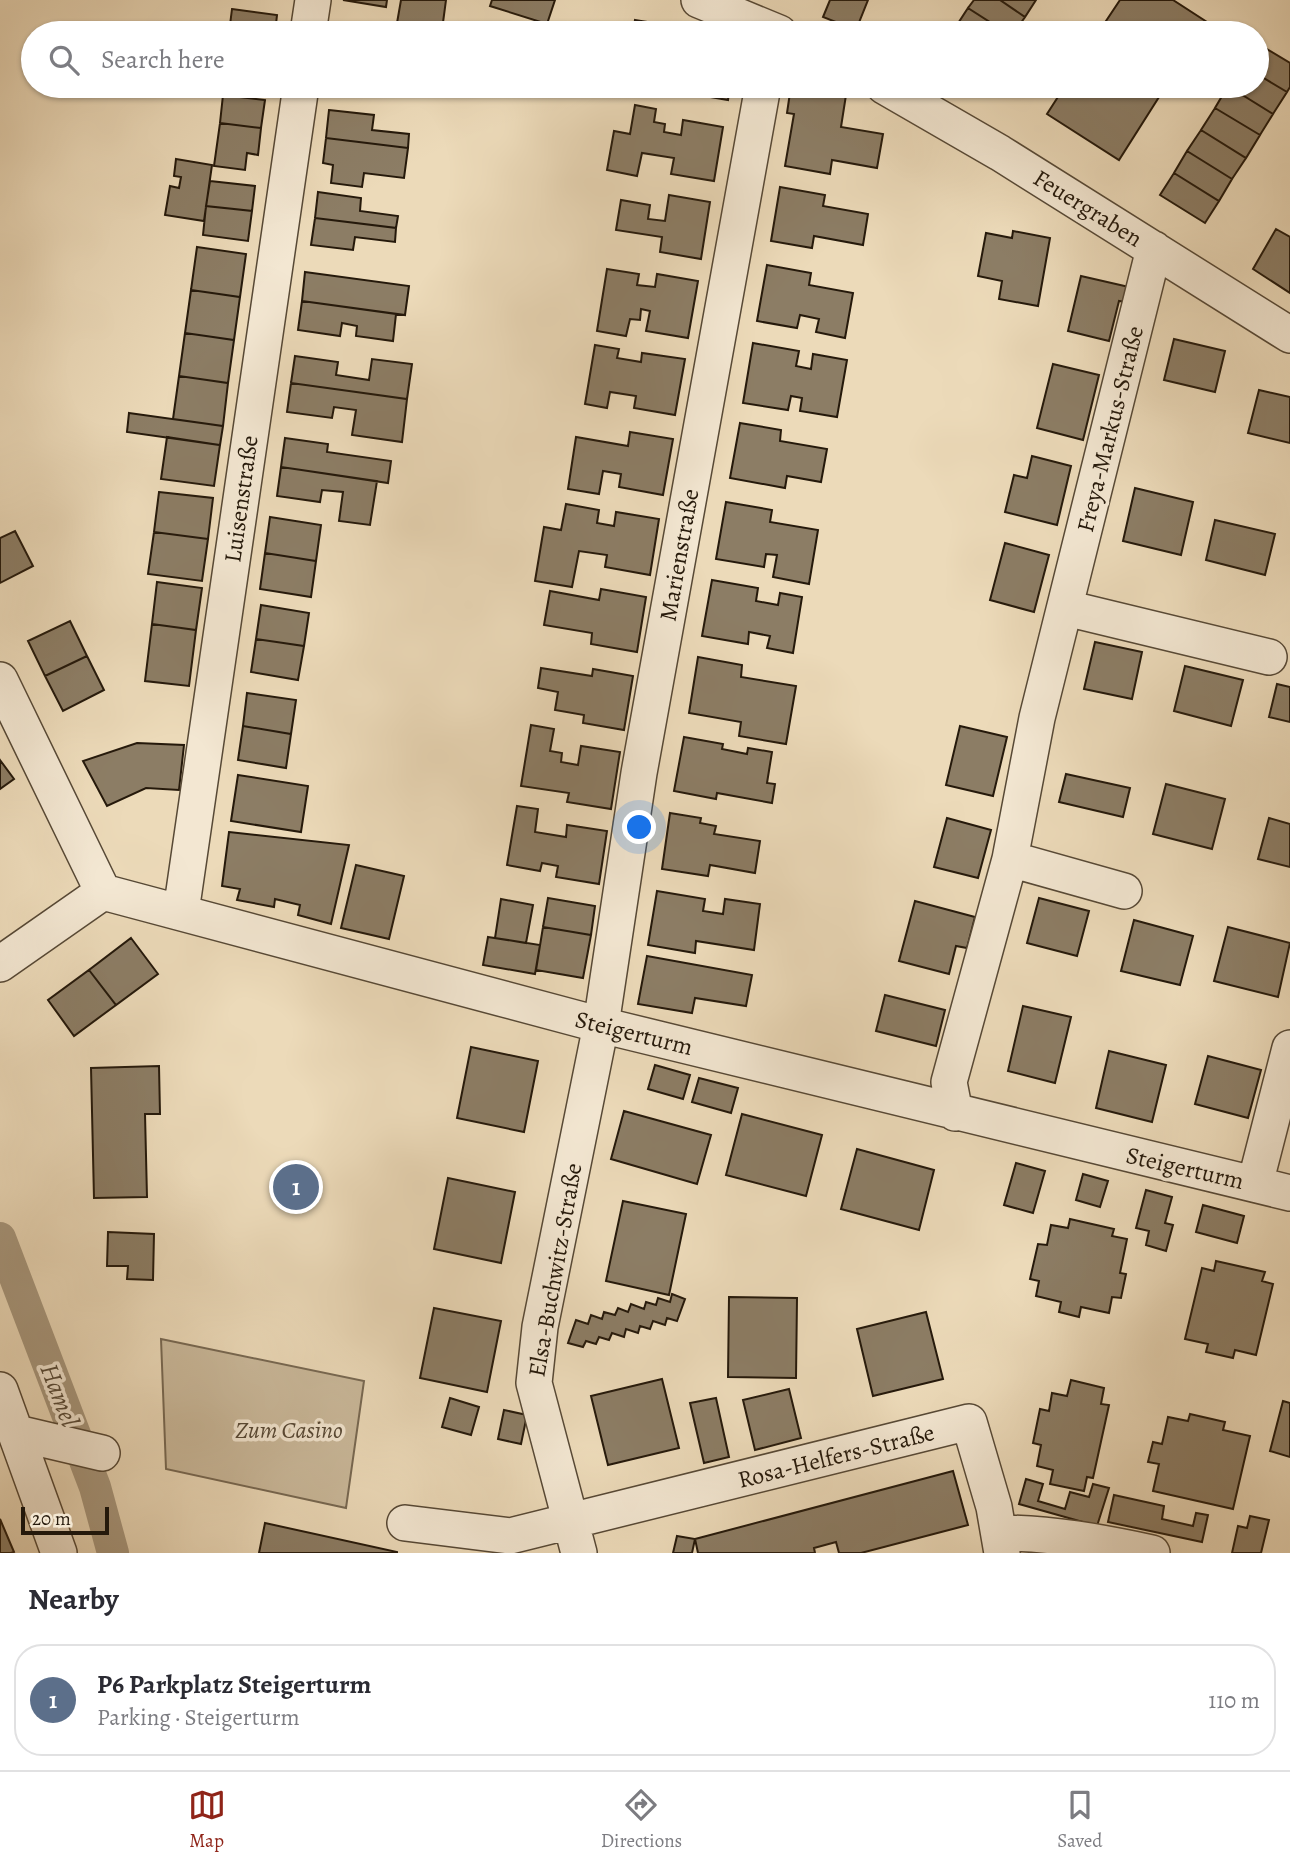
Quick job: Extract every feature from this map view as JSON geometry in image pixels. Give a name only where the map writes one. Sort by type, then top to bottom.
[{"type":"street","points":[[310,21],[313,0]]},
{"type":"street","points":[[699,0],[764,21]]},
{"type":"street","name":"Luisenstraße","points":[[181,912],[298,98]]},
{"type":"street","name":"Marienstraße","points":[[601,1025],[639,773],[761,98]]},
{"type":"street","name":"Feuergraben","points":[[905,98],[1000,153],[1290,335]]},
{"type":"street","name":"Freya-Markus-Straße","points":[[956,1113],[949,1082],[1010,859],[1037,719],[1154,249]]},
{"type":"street","points":[[1066,608],[1269,657]]},
{"type":"street","points":[[0,680],[103,892],[0,964]]},
{"type":"street","points":[[1010,859],[1124,891]]},
{"type":"street","name":"Steigerturm","points":[[103,892],[601,1025],[1290,1193]]},
{"type":"street","name":"Elsa-Buchwitz-Straße","points":[[576,1538],[534,1383],[540,1328],[601,1025]]},
{"type":"street","points":[[1255,1184],[1290,1048]]},
{"type":"street","points":[[0,1390],[60,1553]]},
{"type":"street","name":"Rosa-Helfers-Straße","points":[[576,1538],[969,1422],[1000,1543]]},
{"type":"street","points":[[17,1433],[102,1452]]},
{"type":"street","points":[[405,1523],[510,1536],[576,1538]]},
{"type":"street","points":[[1000,1543],[1034,1533],[1085,1539],[1152,1553]]},
{"type":"green space","name":"Zum Casino","points":[[161,1339],[364,1381],[346,1508],[166,1469]]},
{"type":"building","points":[[343,0],[387,0],[386,7]]},
{"type":"building","points":[[401,0],[446,0],[443,21],[397,21]]},
{"type":"building","points":[[492,0],[555,0],[548,21],[538,21],[490,6]]},
{"type":"building","points":[[830,0],[868,0],[860,21],[833,21],[823,17]]},
{"type":"building","points":[[974,0],[1000,0],[1025,17],[1022,21],[988,21],[968,8]]},
{"type":"building","points":[[1000,0],[1036,0],[1025,17]]},
{"type":"building","points":[[1120,0],[1173,0],[1205,21],[1106,21]]},
{"type":"building","points":[[968,8],[988,21],[960,21]]},
{"type":"building","points":[[232,9],[277,15],[276,21],[230,21]]},
{"type":"building","points":[[1269,50],[1290,63],[1290,87],[1287,92],[1269,81]]},
{"type":"building","points":[[1269,81],[1287,92],[1273,114],[1247,98],[1269,98]]},
{"type":"building","points":[[223,98],[265,100],[261,128],[220,123]]},
{"type":"building","points":[[789,98],[846,98],[841,127],[883,134],[877,168],[832,160],[830,174],[785,166],[794,114],[787,113]]},
{"type":"building","points":[[1057,98],[1158,98],[1119,160],[1047,114]]},
{"type":"building","points":[[1221,98],[1247,98],[1273,114],[1260,135],[1215,108]]},
{"type":"building","points":[[635,105],[656,109],[654,122],[665,124],[664,132],[681,135],[683,120],[723,127],[714,181],[671,174],[674,158],[642,153],[637,176],[607,170],[614,131],[630,134]]},
{"type":"building","points":[[1215,108],[1260,135],[1246,158],[1201,130]]},
{"type":"building","points":[[329,110],[374,115],[372,130],[409,134],[408,148],[326,138]]},
{"type":"building","points":[[220,123],[261,128],[258,155],[247,153],[245,170],[214,166]]},
{"type":"building","points":[[1201,130],[1246,158],[1232,179],[1187,151]]},
{"type":"building","points":[[326,138],[408,148],[404,178],[364,173],[362,187],[331,183],[333,165],[323,163]]},
{"type":"building","points":[[1187,151],[1232,179],[1219,201],[1174,173]]},
{"type":"building","points":[[176,159],[212,165],[204,221],[165,215],[170,186],[179,188],[181,177],[174,176]]},
{"type":"building","points":[[1174,173],[1219,201],[1205,223],[1160,195]]},
{"type":"building","points":[[210,181],[255,186],[252,211],[206,206]]},
{"type":"building","points":[[780,187],[825,195],[823,206],[868,214],[863,245],[814,236],[812,248],[771,241]]},
{"type":"building","points":[[318,192],[361,198],[360,211],[398,216],[396,228],[315,218]]},
{"type":"building","points":[[669,195],[710,202],[701,259],[660,252],[662,237],[616,230],[621,200],[650,205],[648,219],[665,221]]},
{"type":"building","points":[[206,206],[252,211],[248,241],[203,235]]},
{"type":"building","points":[[315,218],[396,228],[395,242],[355,237],[353,250],[311,245]]},
{"type":"building","points":[[1276,229],[1290,237],[1290,293],[1253,269]]},
{"type":"building","points":[[1013,231],[1050,238],[1038,306],[999,299],[1002,281],[978,276],[986,233],[1012,238]]},
{"type":"building","points":[[197,247],[246,254],[240,297],[191,290]]},
{"type":"building","points":[[767,265],[811,273],[809,285],[853,293],[845,338],[816,332],[819,319],[800,315],[797,328],[757,321]]},
{"type":"building","points":[[607,269],[639,274],[637,285],[655,287],[657,274],[698,281],[688,338],[646,331],[650,311],[641,309],[640,320],[630,319],[626,336],[597,331]]},
{"type":"building","points":[[305,272],[409,286],[405,315],[302,301]]},
{"type":"building","points":[[1081,276],[1129,287],[1125,302],[1119,301],[1109,341],[1068,331]]},
{"type":"building","points":[[191,290],[240,297],[234,340],[185,333]]},
{"type":"building","points":[[302,301],[396,314],[393,341],[356,336],[357,326],[342,323],[340,336],[298,330]]},
{"type":"building","points":[[185,333],[234,340],[228,383],[179,376]]},
{"type":"building","points":[[1174,339],[1225,351],[1215,392],[1164,380]]},
{"type":"building","points":[[753,343],[799,351],[796,366],[811,369],[813,354],[847,360],[837,417],[800,411],[802,398],[791,396],[788,410],[743,403]]},
{"type":"building","points":[[595,345],[619,349],[617,358],[641,362],[642,353],[685,359],[675,415],[634,408],[636,396],[610,392],[607,408],[585,404]]},
{"type":"building","points":[[295,356],[338,362],[336,375],[369,380],[372,359],[412,364],[407,399],[291,383]]},
{"type":"building","points":[[1053,364],[1099,375],[1083,440],[1037,428]]},
{"type":"building","points":[[179,376],[228,383],[223,426],[173,419]]},
{"type":"building","points":[[291,383],[407,399],[402,442],[352,435],[356,410],[334,407],[332,418],[287,412]]},
{"type":"building","points":[[1259,390],[1290,397],[1290,443],[1248,433]]},
{"type":"building","points":[[129,413],[223,426],[220,445],[127,432]]},
{"type":"building","points":[[740,423],[781,430],[780,441],[827,449],[821,482],[787,476],[785,488],[730,478]]},
{"type":"building","points":[[630,432],[673,439],[663,495],[619,487],[621,474],[603,471],[599,494],[568,489],[576,437],[628,446]]},
{"type":"building","points":[[167,437],[220,445],[214,486],[161,479]]},
{"type":"building","points":[[285,438],[328,444],[327,452],[391,461],[388,483],[281,467]]},
{"type":"building","points":[[1032,456],[1071,466],[1057,525],[1005,512],[1014,475],[1027,478]]},
{"type":"building","points":[[281,467],[377,481],[370,525],[339,521],[343,492],[322,490],[320,502],[277,496]]},
{"type":"building","points":[[1135,488],[1193,502],[1181,555],[1123,541]]},
{"type":"building","points":[[159,492],[213,498],[208,539],[154,532]]},
{"type":"building","points":[[726,502],[772,510],[770,522],[818,530],[809,584],[773,577],[777,555],[766,554],[764,567],[716,559]]},
{"type":"building","points":[[566,504],[599,510],[597,523],[614,526],[616,512],[659,519],[650,575],[605,567],[607,555],[579,551],[572,587],[535,581],[544,527],[561,530]]},
{"type":"building","points":[[270,517],[321,525],[316,561],[265,553]]},
{"type":"building","points":[[1215,520],[1275,534],[1265,575],[1206,560]]},
{"type":"building","points":[[15,531],[33,566],[0,583],[0,538]]},
{"type":"building","points":[[154,532],[208,539],[202,581],[148,574]]},
{"type":"building","points":[[1005,543],[1049,555],[1034,612],[990,600]]},
{"type":"building","points":[[265,553],[316,561],[311,597],[260,589]]},
{"type":"building","points":[[712,580],[758,588],[756,601],[778,605],[780,593],[802,597],[793,653],[767,648],[770,636],[749,632],[748,644],[702,636]]},
{"type":"building","points":[[157,582],[202,588],[196,630],[152,624]]},
{"type":"building","points":[[601,589],[646,597],[637,652],[591,644],[592,633],[544,625],[550,591],[599,600]]},
{"type":"building","points":[[261,605],[309,613],[304,646],[256,639]]},
{"type":"building","points":[[70,621],[87,656],[45,676],[28,641]]},
{"type":"building","points":[[152,624],[196,630],[189,686],[145,681]]},
{"type":"building","points":[[256,639],[304,646],[298,680],[251,672]]},
{"type":"building","points":[[1095,642],[1142,652],[1132,699],[1084,689]]},
{"type":"building","points":[[87,656],[104,690],[63,711],[45,676]]},
{"type":"building","points":[[698,657],[742,665],[741,677],[796,686],[786,744],[739,736],[741,722],[689,713]]},
{"type":"building","points":[[1185,666],[1243,680],[1231,726],[1174,711]]},
{"type":"building","points":[[541,668],[592,676],[593,669],[633,676],[624,730],[583,723],[584,715],[555,710],[558,692],[538,688]]},
{"type":"building","points":[[1277,684],[1290,687],[1290,722],[1269,717]]},
{"type":"building","points":[[247,693],[296,700],[291,734],[243,726]]},
{"type":"building","points":[[531,725],[554,729],[550,751],[562,753],[561,762],[578,765],[581,746],[620,752],[611,809],[567,802],[569,793],[521,786]]},
{"type":"building","points":[[243,726],[291,734],[286,768],[238,760]]},
{"type":"building","points":[[960,726],[1007,737],[993,796],[946,785]]},
{"type":"building","points":[[684,737],[723,744],[722,749],[747,754],[748,748],[772,752],[767,783],[775,784],[772,803],[717,793],[716,799],[674,791]]},
{"type":"building","points":[[137,743],[184,745],[179,790],[146,788],[107,806],[83,761]]},
{"type":"building","points":[[0,760],[14,779],[0,789]]},
{"type":"building","points":[[1066,774],[1130,788],[1123,817],[1059,802]]},
{"type":"building","points":[[238,775],[308,786],[301,832],[231,821]]},
{"type":"building","points":[[1166,784],[1225,799],[1212,849],[1153,834]]},
{"type":"building","points":[[517,806],[538,809],[535,832],[566,837],[567,825],[607,831],[599,884],[556,877],[558,866],[542,863],[540,871],[507,865]]},
{"type":"building","points":[[670,813],[701,818],[700,823],[716,826],[714,834],[760,841],[755,873],[710,865],[708,876],[662,869]]},
{"type":"building","points":[[947,818],[991,830],[978,878],[934,867]]},
{"type":"building","points":[[1269,818],[1290,824],[1290,867],[1258,859]]},
{"type":"building","points":[[229,832],[349,845],[331,924],[298,915],[300,905],[275,899],[274,907],[237,900],[240,889],[222,886]]},
{"type":"building","points":[[356,865],[404,876],[389,939],[341,928]]},
{"type":"building","points":[[657,891],[705,899],[703,911],[723,914],[725,899],[760,904],[754,950],[696,941],[695,953],[648,945]]},
{"type":"building","points":[[548,898],[595,906],[591,935],[543,927]]},
{"type":"building","points":[[1039,898],[1089,911],[1077,956],[1027,943]]},
{"type":"building","points":[[501,899],[533,905],[526,943],[495,938]]},
{"type":"building","points":[[915,901],[975,917],[967,948],[956,946],[949,974],[899,961]]},
{"type":"building","points":[[1134,920],[1193,936],[1180,985],[1121,971]]},
{"type":"building","points":[[543,927],[591,935],[583,978],[536,970]]},
{"type":"building","points":[[1228,927],[1290,943],[1278,997],[1214,981]]},
{"type":"building","points":[[488,937],[540,945],[535,974],[483,965]]},
{"type":"building","points":[[131,938],[158,974],[116,1005],[89,970]]},
{"type":"building","points":[[647,956],[752,975],[746,1006],[695,998],[692,1013],[638,1004]]},
{"type":"building","points":[[89,970],[116,1005],[74,1036],[48,1000]]},
{"type":"building","points":[[885,995],[945,1010],[936,1046],[876,1031]]},
{"type":"building","points":[[1023,1006],[1071,1017],[1055,1083],[1008,1071]]},
{"type":"building","points":[[471,1047],[538,1061],[524,1132],[457,1118]]},
{"type":"building","points":[[1109,1051],[1166,1065],[1152,1122],[1096,1108]]},
{"type":"building","points":[[1208,1056],[1261,1070],[1248,1118],[1195,1104]]},
{"type":"building","points":[[655,1065],[690,1075],[683,1099],[648,1089]]},
{"type":"building","points":[[159,1066],[160,1114],[145,1114],[147,1197],[94,1198],[91,1068]]},
{"type":"building","points":[[699,1078],[738,1088],[731,1113],[692,1102]]},
{"type":"building","points":[[624,1111],[711,1135],[697,1184],[611,1159]]},
{"type":"building","points":[[742,1114],[822,1135],[806,1196],[726,1175]]},
{"type":"building","points":[[857,1149],[934,1170],[919,1230],[841,1209]]},
{"type":"building","points":[[1016,1163],[1045,1171],[1033,1213],[1004,1205]]},
{"type":"building","points":[[1083,1174],[1108,1181],[1100,1207],[1076,1200]]},
{"type":"building","points":[[448,1178],[515,1192],[501,1263],[434,1249]]},
{"type":"building","points":[[1146,1190],[1172,1197],[1165,1223],[1173,1225],[1166,1251],[1146,1245],[1149,1231],[1136,1228]]},
{"type":"building","points":[[623,1201],[686,1214],[669,1295],[606,1281]]},
{"type":"building","points":[[1203,1205],[1244,1216],[1237,1243],[1196,1232]]},
{"type":"building","points":[[1070,1219],[1114,1229],[1112,1236],[1127,1239],[1120,1273],[1126,1274],[1121,1298],[1112,1297],[1109,1313],[1081,1307],[1079,1317],[1059,1312],[1061,1302],[1036,1296],[1039,1281],[1030,1279],[1038,1244],[1047,1245],[1051,1225],[1068,1228]]},
{"type":"building","points":[[108,1232],[154,1234],[153,1280],[127,1279],[128,1266],[107,1266]]},
{"type":"building","points":[[1216,1261],[1265,1272],[1262,1281],[1273,1284],[1256,1355],[1235,1350],[1233,1358],[1206,1352],[1208,1344],[1185,1339],[1202,1268],[1214,1271]]},
{"type":"building","points":[[672,1294],[685,1299],[677,1321],[667,1318],[665,1325],[653,1321],[650,1329],[640,1326],[638,1333],[626,1329],[624,1337],[612,1333],[609,1340],[599,1337],[596,1344],[586,1341],[583,1347],[568,1343],[576,1320],[588,1324],[591,1315],[602,1319],[604,1312],[615,1315],[618,1308],[628,1312],[631,1304],[644,1309],[646,1302],[656,1305],[658,1298],[670,1302]]},
{"type":"building","points":[[729,1297],[797,1298],[796,1378],[728,1377]]},
{"type":"building","points":[[434,1308],[501,1321],[487,1392],[420,1378]]},
{"type":"building","points":[[926,1312],[943,1379],[873,1396],[857,1329]]},
{"type":"building","points":[[662,1379],[679,1448],[608,1465],[591,1396]]},
{"type":"building","points":[[1071,1380],[1104,1388],[1101,1404],[1109,1405],[1093,1478],[1087,1477],[1084,1491],[1050,1484],[1053,1470],[1037,1466],[1041,1445],[1033,1443],[1040,1409],[1049,1411],[1052,1393],[1067,1396]]},
{"type":"building","points":[[789,1389],[801,1438],[755,1450],[743,1400]]},
{"type":"building","points":[[450,1398],[479,1407],[471,1435],[442,1427]]},
{"type":"building","points":[[716,1398],[729,1457],[704,1463],[690,1403]]},
{"type":"building","points":[[1283,1401],[1290,1403],[1290,1457],[1270,1451]]},
{"type":"building","points":[[504,1410],[527,1415],[521,1444],[498,1439]]},
{"type":"building","points":[[1190,1414],[1225,1422],[1223,1430],[1250,1436],[1233,1509],[1153,1491],[1159,1464],[1148,1462],[1153,1442],[1162,1444],[1168,1417],[1188,1421]]},
{"type":"building","points":[[953,1471],[968,1525],[861,1553],[839,1553],[836,1542],[814,1548],[815,1553],[698,1553],[695,1539]]},
{"type":"building","points":[[1026,1479],[1043,1484],[1038,1501],[1065,1509],[1070,1492],[1089,1497],[1093,1484],[1109,1488],[1097,1526],[1019,1504]]},
{"type":"building","points":[[1114,1495],[1164,1506],[1162,1519],[1193,1526],[1196,1513],[1208,1515],[1202,1542],[1108,1522]]},
{"type":"building","points":[[1250,1516],[1269,1520],[1261,1553],[1232,1553],[1238,1526],[1247,1528]]},
{"type":"building","points":[[0,1519],[14,1552],[0,1553]]},
{"type":"building","points":[[265,1523],[397,1552],[397,1553],[259,1553]]},
{"type":"building","points":[[677,1536],[695,1539],[692,1553],[673,1553]]},
{"type":"waterway","name":"Hamel","points":[[0,1238],[95,1487],[113,1553]]},
{"type":"place","name":"P6 Parkplatz Steigerturm","points":[[296,1187]]}]
